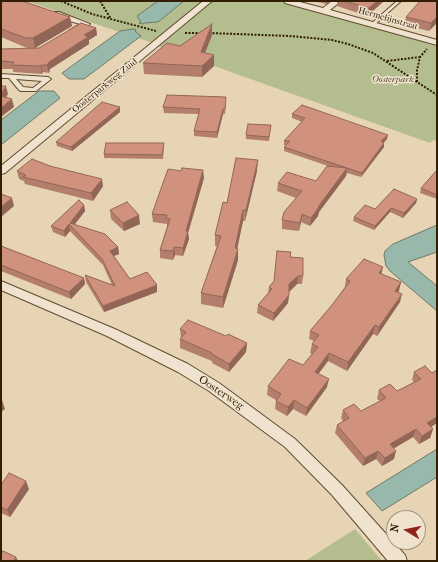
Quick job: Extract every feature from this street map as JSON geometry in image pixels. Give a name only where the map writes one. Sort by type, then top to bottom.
[{"type":"street","name":"Oosterparkweg Zuid","points":[[1,171],[208,1]]},
{"type":"street","name":"Hermelijnstraat","points":[[288,1],[372,25],[436,41]]},
{"type":"street","points":[[324,11],[337,1]]},
{"type":"street","points":[[49,11],[86,24],[68,35]]},
{"type":"street","points":[[1,76],[10,76],[48,79],[34,90],[21,89],[10,76]]},
{"type":"street","name":"Oosterweg","points":[[1,285],[112,333],[183,368],[220,390],[290,443],[337,490],[399,561]]},
{"type":"lane","points":[[372,25],[399,1]]},
{"type":"path","points":[[61,1],[78,9],[111,19],[169,33],[260,34],[332,40],[360,48],[386,61],[437,95]]},
{"type":"path","points":[[100,1],[111,19]]},
{"type":"path","points":[[418,83],[417,70],[420,57],[436,41]]},
{"type":"path","points":[[386,61],[420,57]]},
{"type":"green space","name":"Oosterpark","points":[[26,1],[282,1],[437,46],[437,141],[433,140],[430,143],[158,46],[159,45]]},
{"type":"green space","points":[[355,529],[382,561],[305,561]]},
{"type":"shaded area","points":[[158,1],[184,1],[158,22],[143,24],[139,23],[141,22],[137,16]]},
{"type":"shaded area","points":[[136,30],[135,31],[141,36],[84,79],[69,79],[62,73],[120,31]]},
{"type":"shaded area","points":[[39,91],[54,91],[60,98],[1,145],[1,120]]},
{"type":"shaded area","points":[[437,225],[437,252],[408,262],[437,286],[437,311],[390,271],[386,266],[384,255],[385,251],[393,244]]},
{"type":"shaded area","points":[[437,449],[437,477],[382,511],[366,493]]},
{"type":"building","points":[[1,1],[22,1],[70,17],[33,38],[26,38],[1,29]]},
{"type":"building","points":[[344,1],[377,1],[369,8]]},
{"type":"building","points":[[420,1],[437,1],[437,17],[431,23],[406,17]]},
{"type":"building","points":[[81,23],[96,28],[84,35],[88,37],[49,62],[47,65],[12,65],[14,62],[1,61],[1,49],[39,48]]},
{"type":"building","points":[[212,24],[201,52],[214,55],[202,66],[143,63],[167,43],[180,46]]},
{"type":"building","points":[[1,86],[6,86],[1,94]]},
{"type":"building","points":[[167,95],[226,97],[225,109],[223,109],[217,132],[194,131],[200,109],[163,107]]},
{"type":"building","points":[[1,96],[12,99],[1,108]]},
{"type":"building","points":[[102,102],[120,107],[71,147],[56,142]]},
{"type":"building","points":[[302,105],[388,135],[381,141],[384,143],[362,173],[284,147],[290,141],[284,141],[305,118],[292,114]]},
{"type":"building","points":[[248,124],[271,125],[269,137],[246,135]]},
{"type":"building","points":[[106,143],[164,143],[162,155],[104,154]]},
{"type":"building","points":[[236,158],[258,160],[246,210],[243,210],[235,248],[238,249],[223,297],[201,293],[221,236],[215,235],[223,202],[227,203]]},
{"type":"building","points":[[32,159],[50,166],[102,179],[91,193],[23,177],[26,175],[17,171]]},
{"type":"building","points":[[327,166],[347,168],[311,218],[302,214],[300,223],[282,220],[284,212],[302,191],[278,183],[287,172],[316,181]]},
{"type":"building","points":[[182,168],[203,170],[186,231],[188,231],[183,248],[174,247],[173,251],[160,250],[170,219],[166,218],[167,215],[152,214],[168,169],[181,171]]},
{"type":"building","points":[[437,170],[437,195],[421,188]]},
{"type":"building","points":[[394,189],[417,199],[404,213],[391,208],[375,226],[354,217],[365,205],[375,209]]},
{"type":"building","points":[[1,194],[12,198],[1,207]]},
{"type":"building","points":[[79,200],[84,205],[70,223],[105,234],[118,247],[110,251],[130,279],[147,272],[157,285],[103,306],[85,275],[115,286],[102,259],[69,224],[64,231],[51,226]]},
{"type":"building","points":[[127,202],[139,215],[123,223],[110,210]]},
{"type":"building","points":[[1,246],[84,278],[69,292],[1,265]]},
{"type":"building","points":[[277,251],[291,252],[290,257],[303,258],[303,276],[298,276],[289,284],[289,295],[274,313],[258,305],[272,289],[269,287],[274,281]]},
{"type":"building","points":[[364,259],[383,267],[379,273],[401,282],[395,291],[402,294],[379,327],[375,325],[348,362],[329,353],[315,372],[329,379],[307,408],[294,400],[288,407],[276,401],[281,394],[268,386],[289,359],[303,365],[318,347],[312,344],[319,335],[310,331],[350,281],[346,279]]},
{"type":"building","points":[[188,320],[226,336],[228,334],[247,343],[229,364],[212,353],[180,339],[186,332],[180,329]]},
{"type":"building","points":[[425,366],[432,373],[437,370],[437,417],[427,423],[433,429],[422,436],[416,429],[390,444],[396,451],[385,458],[378,451],[365,458],[337,425],[349,418],[343,410],[354,404],[361,411],[386,398],[379,390],[390,384],[397,391],[421,379],[414,372]]},
{"type":"building","points":[[9,473],[26,481],[7,510],[1,507],[1,485]]},
{"type":"building","points":[[3,551],[16,557],[14,561],[1,561],[1,554]]}]
